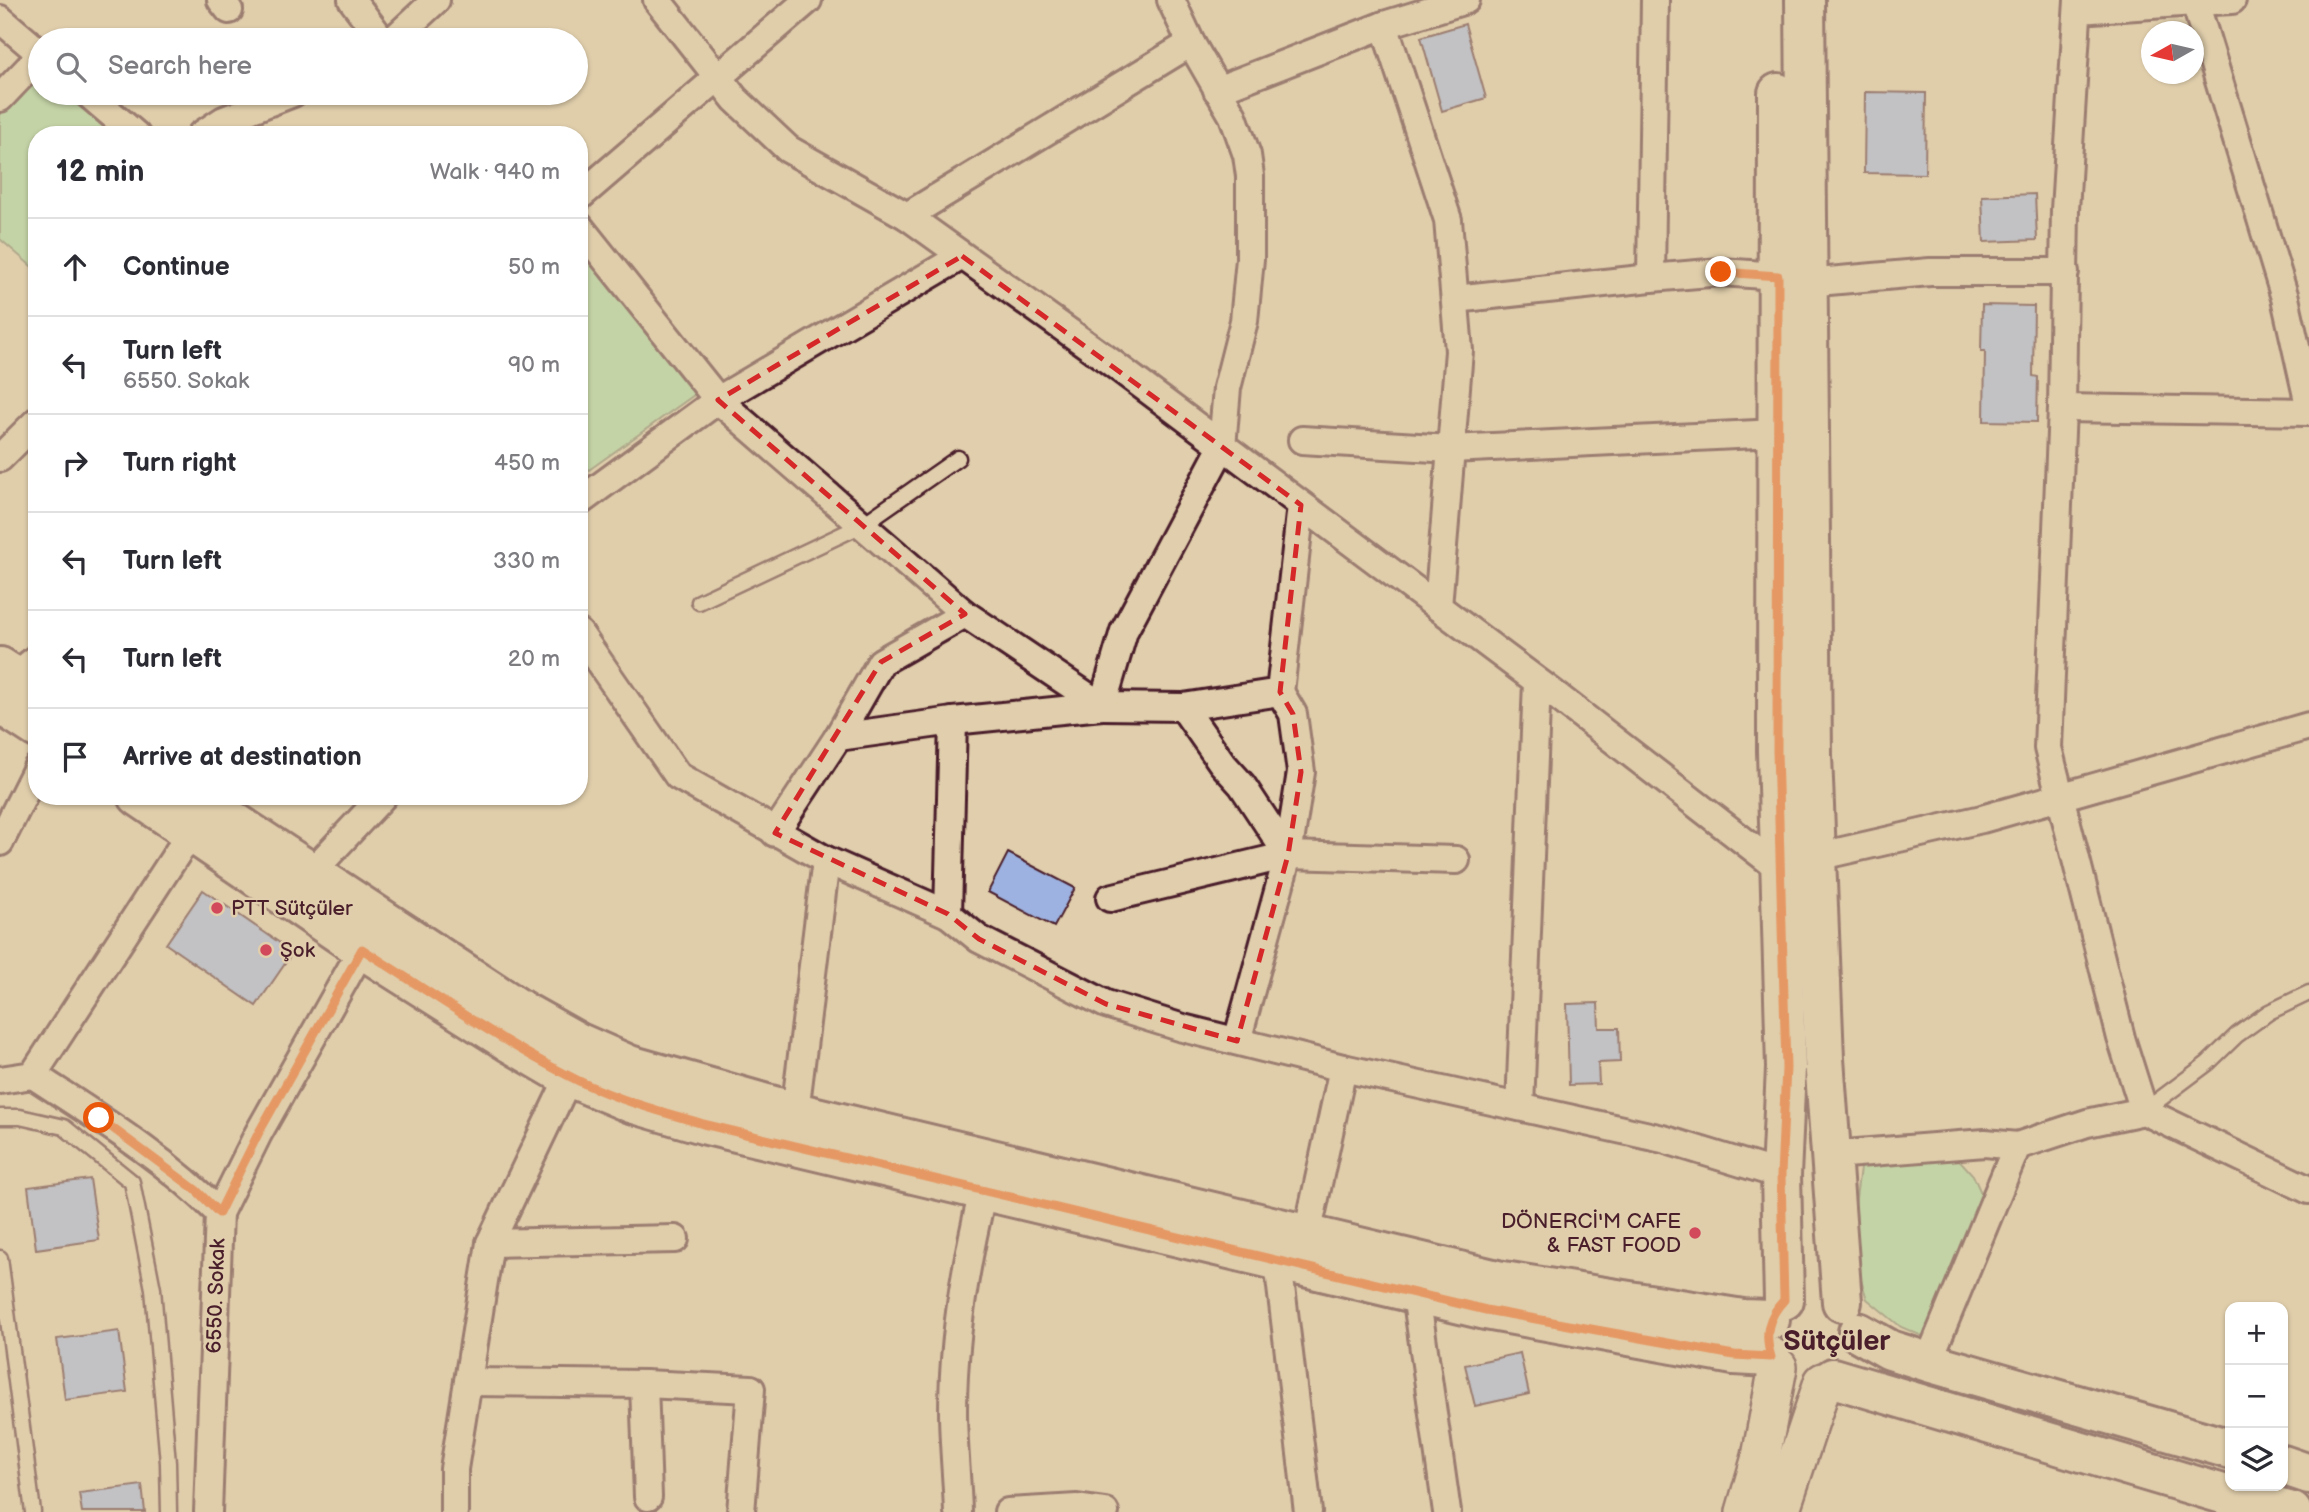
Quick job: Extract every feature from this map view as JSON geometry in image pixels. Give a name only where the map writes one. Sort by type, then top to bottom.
[{"type":"main road","points":[[1778,0],[1824,1059],[1855,1354],[1843,1372],[1828,1380],[1780,1512]]},
{"type":"main road","points":[[1745,1512],[1760,1457],[1776,1336],[1786,1068],[1777,751],[1777,433],[1792,280],[1805,0]]},
{"type":"main road","points":[[18,679],[28,704]]},
{"type":"main road","points":[[166,805],[193,814],[312,873],[522,1011],[579,1043],[629,1065],[795,1112],[1497,1280],[1743,1319],[1776,1336],[1798,1381],[1828,1380],[2285,1511]]},
{"type":"main road","points":[[193,814],[362,949],[509,1042],[569,1076],[631,1103],[703,1124],[1416,1294],[1486,1310],[1721,1353],[1776,1336],[1807,1291],[1820,1292],[1890,1350],[2225,1447]]},
{"type":"main road","points":[[2288,1467],[2309,1474]]},
{"type":"street","points":[[352,0],[373,28]]},
{"type":"street","points":[[407,28],[436,0]]},
{"type":"street","points":[[657,0],[734,99],[788,149],[907,216],[1108,360],[1438,607],[1780,869]]},
{"type":"street","points":[[588,189],[808,0]]},
{"type":"street","points":[[1102,706],[1124,631],[1222,447],[1227,388],[1245,308],[1250,259],[1251,197],[1247,155],[1233,116],[1191,43],[1171,0]]},
{"type":"street","points":[[1217,90],[1384,25],[1465,0]]},
{"type":"street","points":[[1651,278],[1656,0]]},
{"type":"street","points":[[2144,1111],[2120,1038],[2048,748],[2062,408],[2065,210],[2078,5],[2232,0]]},
{"type":"street","points":[[2195,2],[2286,298],[2309,405]]},
{"type":"street","points":[[0,19],[28,44]]},
{"type":"street","points":[[1384,25],[1448,220],[1459,351],[1438,607]]},
{"type":"street","points":[[907,216],[1191,43]]},
{"type":"street","points":[[0,98],[28,67]]},
{"type":"street","points":[[101,105],[126,126]]},
{"type":"street","points":[[214,126],[262,105]]},
{"type":"street","points":[[588,237],[718,400],[965,614],[1102,706]]},
{"type":"street","points":[[588,495],[718,400],[962,256]]},
{"type":"street","points":[[1455,299],[1721,272],[1792,280],[1930,272],[2065,272]]},
{"type":"street","points":[[2062,408],[2309,412]]},
{"type":"street","points":[[0,458],[28,430]]},
{"type":"street","points":[[1302,440],[1451,449],[1777,433]]},
{"type":"street","points":[[1237,1041],[1288,855],[1301,772],[1293,714],[1280,692],[1301,505]]},
{"type":"street","points":[[775,832],[838,737],[881,662],[965,614]]},
{"type":"street","points":[[588,646],[678,776],[826,860],[948,914],[979,939],[1106,1004],[1183,1028],[1343,1068],[1663,1139],[1781,1175]]},
{"type":"street","points":[[1520,1107],[1537,682]]},
{"type":"street","points":[[838,737],[953,721],[1102,706],[1183,708],[1280,692]]},
{"type":"street","points":[[1183,708],[1222,763],[1242,785],[1288,855]]},
{"type":"street","points":[[948,914],[953,721]]},
{"type":"street","points":[[1816,857],[1930,832],[2309,726]]},
{"type":"street","points":[[0,842],[28,786]]},
{"type":"street","points":[[312,873],[375,805]]},
{"type":"street","points":[[33,1075],[193,814]]},
{"type":"street","points":[[1110,898],[1288,855],[1456,860]]},
{"type":"street","points":[[795,1112],[826,860]]},
{"type":"street","name":"6550. Sokak","points":[[208,1512],[219,1213],[258,1134],[362,949]]},
{"type":"street","points":[[1307,1235],[1343,1068]]},
{"type":"street","points":[[0,1080],[33,1075],[99,1118],[196,1190],[219,1213]]},
{"type":"street","points":[[454,1512],[454,1469],[490,1243],[569,1076]]},
{"type":"street","points":[[1832,1155],[1985,1143],[2017,1146],[2087,1123],[2144,1111],[2309,1191]]},
{"type":"street","points":[[1928,1362],[2017,1146]]},
{"type":"street","points":[[958,1512],[953,1409],[961,1299],[969,1248],[983,1191]]},
{"type":"street","points":[[490,1243],[675,1239]]},
{"type":"street","points":[[1278,1262],[1308,1512]]},
{"type":"street","points":[[1416,1294],[1447,1512]]},
{"type":"street","points":[[468,1382],[644,1384],[751,1389],[741,1512]]},
{"type":"street","points":[[644,1384],[648,1497]]},
{"type":"street","points":[[1008,1512],[1077,1508],[1105,1512]]},
{"type":"lane","points":[[699,602],[862,525],[958,458]]},
{"type":"lane","points":[[2144,1111],[2208,1063],[2237,1035],[2269,1012],[2309,993]]},
{"type":"lane","points":[[0,1116],[20,1117],[64,1127],[132,1182],[153,1289],[168,1463],[169,1512]]},
{"type":"lane","points":[[0,1258],[33,1512]]},
{"type":"highlighted area","points":[[962,256],[1301,505],[1280,692],[1293,714],[1301,772],[1288,855],[1237,1041],[1106,1004],[979,939],[948,914],[775,833],[881,662],[965,614],[718,400]]},
{"type":"green space","points":[[28,74],[28,105],[91,105],[114,126],[28,126],[28,263],[0,239],[0,105]]},
{"type":"green space","points":[[588,261],[701,390],[588,471]]},
{"type":"green space","points":[[1954,1154],[1973,1175],[1986,1204],[1929,1339],[1901,1327],[1867,1299],[1859,1274],[1853,1220],[1861,1161]]},
{"type":"building","points":[[1465,24],[1486,98],[1442,111],[1421,37]]},
{"type":"building","points":[[1865,92],[1926,93],[1925,174],[1864,173]]},
{"type":"building","points":[[2035,194],[2037,240],[1984,242],[1982,196]]},
{"type":"building","points":[[1982,305],[2034,306],[2033,376],[2038,377],[2037,422],[1984,421],[1985,351],[1981,351]]},
{"type":"building","points":[[1008,853],[1075,888],[1054,927],[988,892]]},
{"type":"building","points":[[203,890],[293,952],[256,1006],[166,944]]},
{"type":"building","points":[[1598,1003],[1599,1028],[1619,1028],[1620,1062],[1598,1063],[1599,1084],[1569,1085],[1567,1004]]},
{"type":"building","points":[[90,1179],[99,1240],[36,1249],[28,1187]]},
{"type":"building","points":[[119,1331],[127,1392],[65,1400],[57,1339]]},
{"type":"building","points":[[1520,1353],[1529,1394],[1475,1406],[1465,1365]]},
{"type":"building","points":[[142,1485],[145,1512],[82,1512],[79,1493]]},
{"type":"place","name":"PTT Sütçüler","points":[[217,908]]},
{"type":"place","name":"Şok","points":[[266,950]]},
{"type":"place","name":"DÖNERCİ'M CAFE & FAST FOOD","points":[[1695,1233]]},
{"type":"district","name":"Sütçüler","points":[[1837,1341]]},
{"type":"route","points":[[99,1118],[196,1190],[219,1213],[258,1134],[362,949],[509,1042],[569,1076],[631,1103],[703,1124],[1486,1310],[1734,1355],[1771,1357],[1767,1332],[1770,1320],[1784,1300],[1781,1175],[1786,1068],[1777,751],[1778,276],[1721,272]]}]
